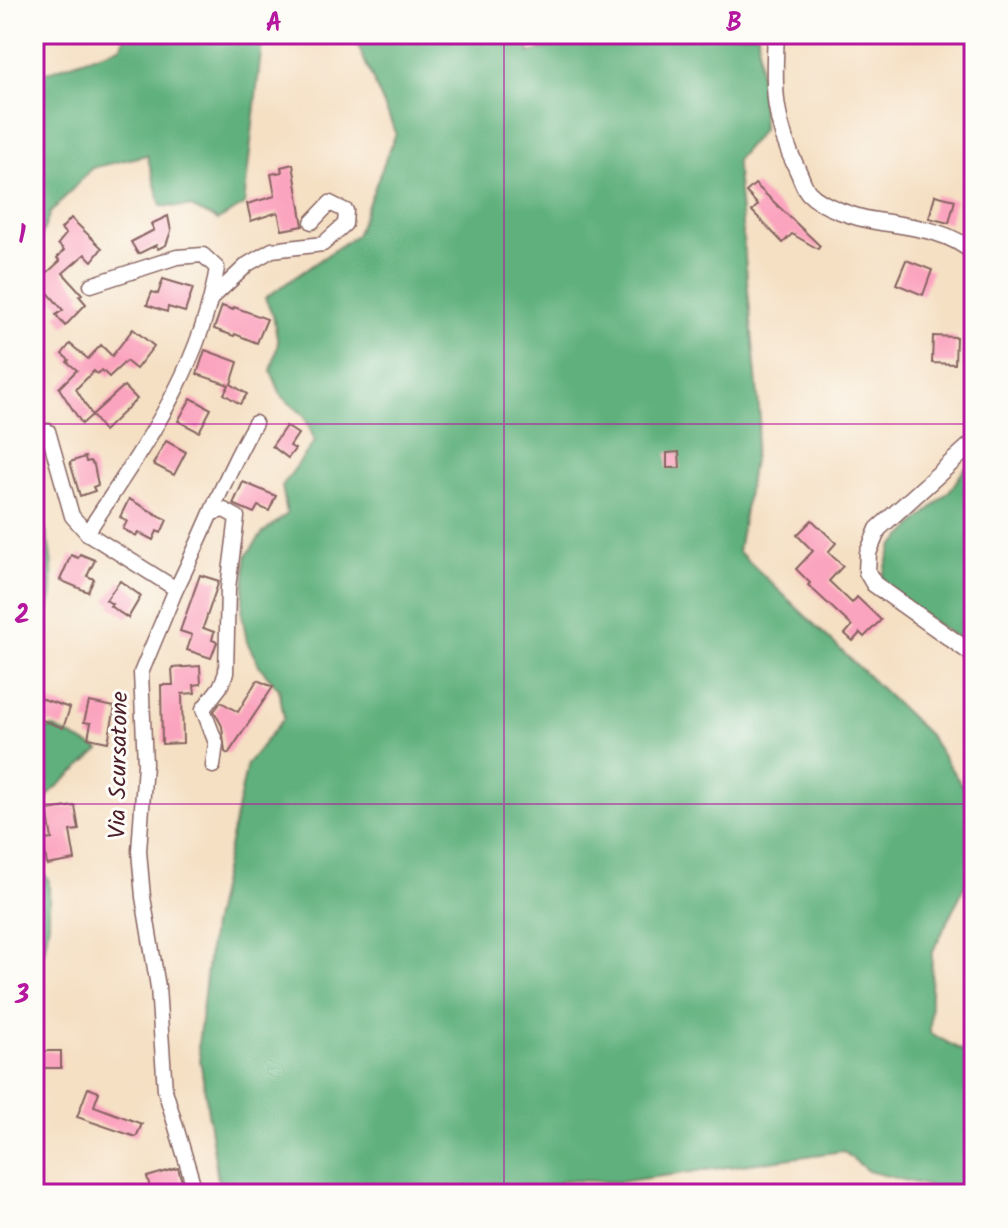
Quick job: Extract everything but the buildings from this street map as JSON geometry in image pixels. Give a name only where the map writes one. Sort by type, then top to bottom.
[{"type":"street","points":[[776,34],[773,92],[783,141],[808,193],[849,214],[871,221],[937,233],[955,240],[974,253]]},
{"type":"street","points":[[212,299],[248,264],[272,250],[323,244],[345,224],[346,211],[330,203],[312,222]]},
{"type":"street","points":[[87,533],[146,445],[186,373],[212,299],[217,268],[203,255],[177,257],[91,285]]},
{"type":"street","name":"Via Scursatone","points":[[196,1194],[165,1090],[158,987],[143,897],[139,851],[145,764],[141,673],[234,460],[255,423]]},
{"type":"street","points":[[48,431],[72,516],[87,533],[176,589]]},
{"type":"street","points":[[974,442],[878,529],[868,553],[867,572],[874,584],[974,655]]},
{"type":"street","points":[[212,513],[224,510],[237,517],[228,588],[226,673],[220,687],[203,709],[216,743],[213,766]]},
{"type":"green space","points":[[126,34],[263,34],[244,205],[218,220],[191,207],[161,206],[147,155],[92,168],[50,213],[34,257],[34,77],[120,47]]},
{"type":"green space","points":[[353,34],[529,34],[529,53],[602,34],[758,34],[763,129],[736,160],[760,419],[738,551],[929,735],[974,804],[974,867],[932,953],[930,1033],[974,1057],[974,1194],[930,1194],[928,1186],[868,1171],[843,1151],[619,1182],[562,1180],[550,1194],[220,1194],[198,1045],[212,926],[247,764],[284,718],[279,689],[260,667],[247,642],[242,614],[246,556],[263,533],[287,514],[282,486],[315,441],[304,415],[282,397],[271,371],[278,343],[273,315],[265,298],[356,235],[396,133]]},
{"type":"green space","points":[[974,455],[974,650],[880,585],[892,547],[951,489]]},
{"type":"green space","points":[[34,502],[50,550],[52,577],[50,605],[37,630],[34,630]]},
{"type":"green space","points":[[52,727],[100,750],[50,793],[34,819],[34,735]]},
{"type":"green space","points":[[34,834],[38,864],[49,881],[49,923],[44,952],[34,952]]}]
